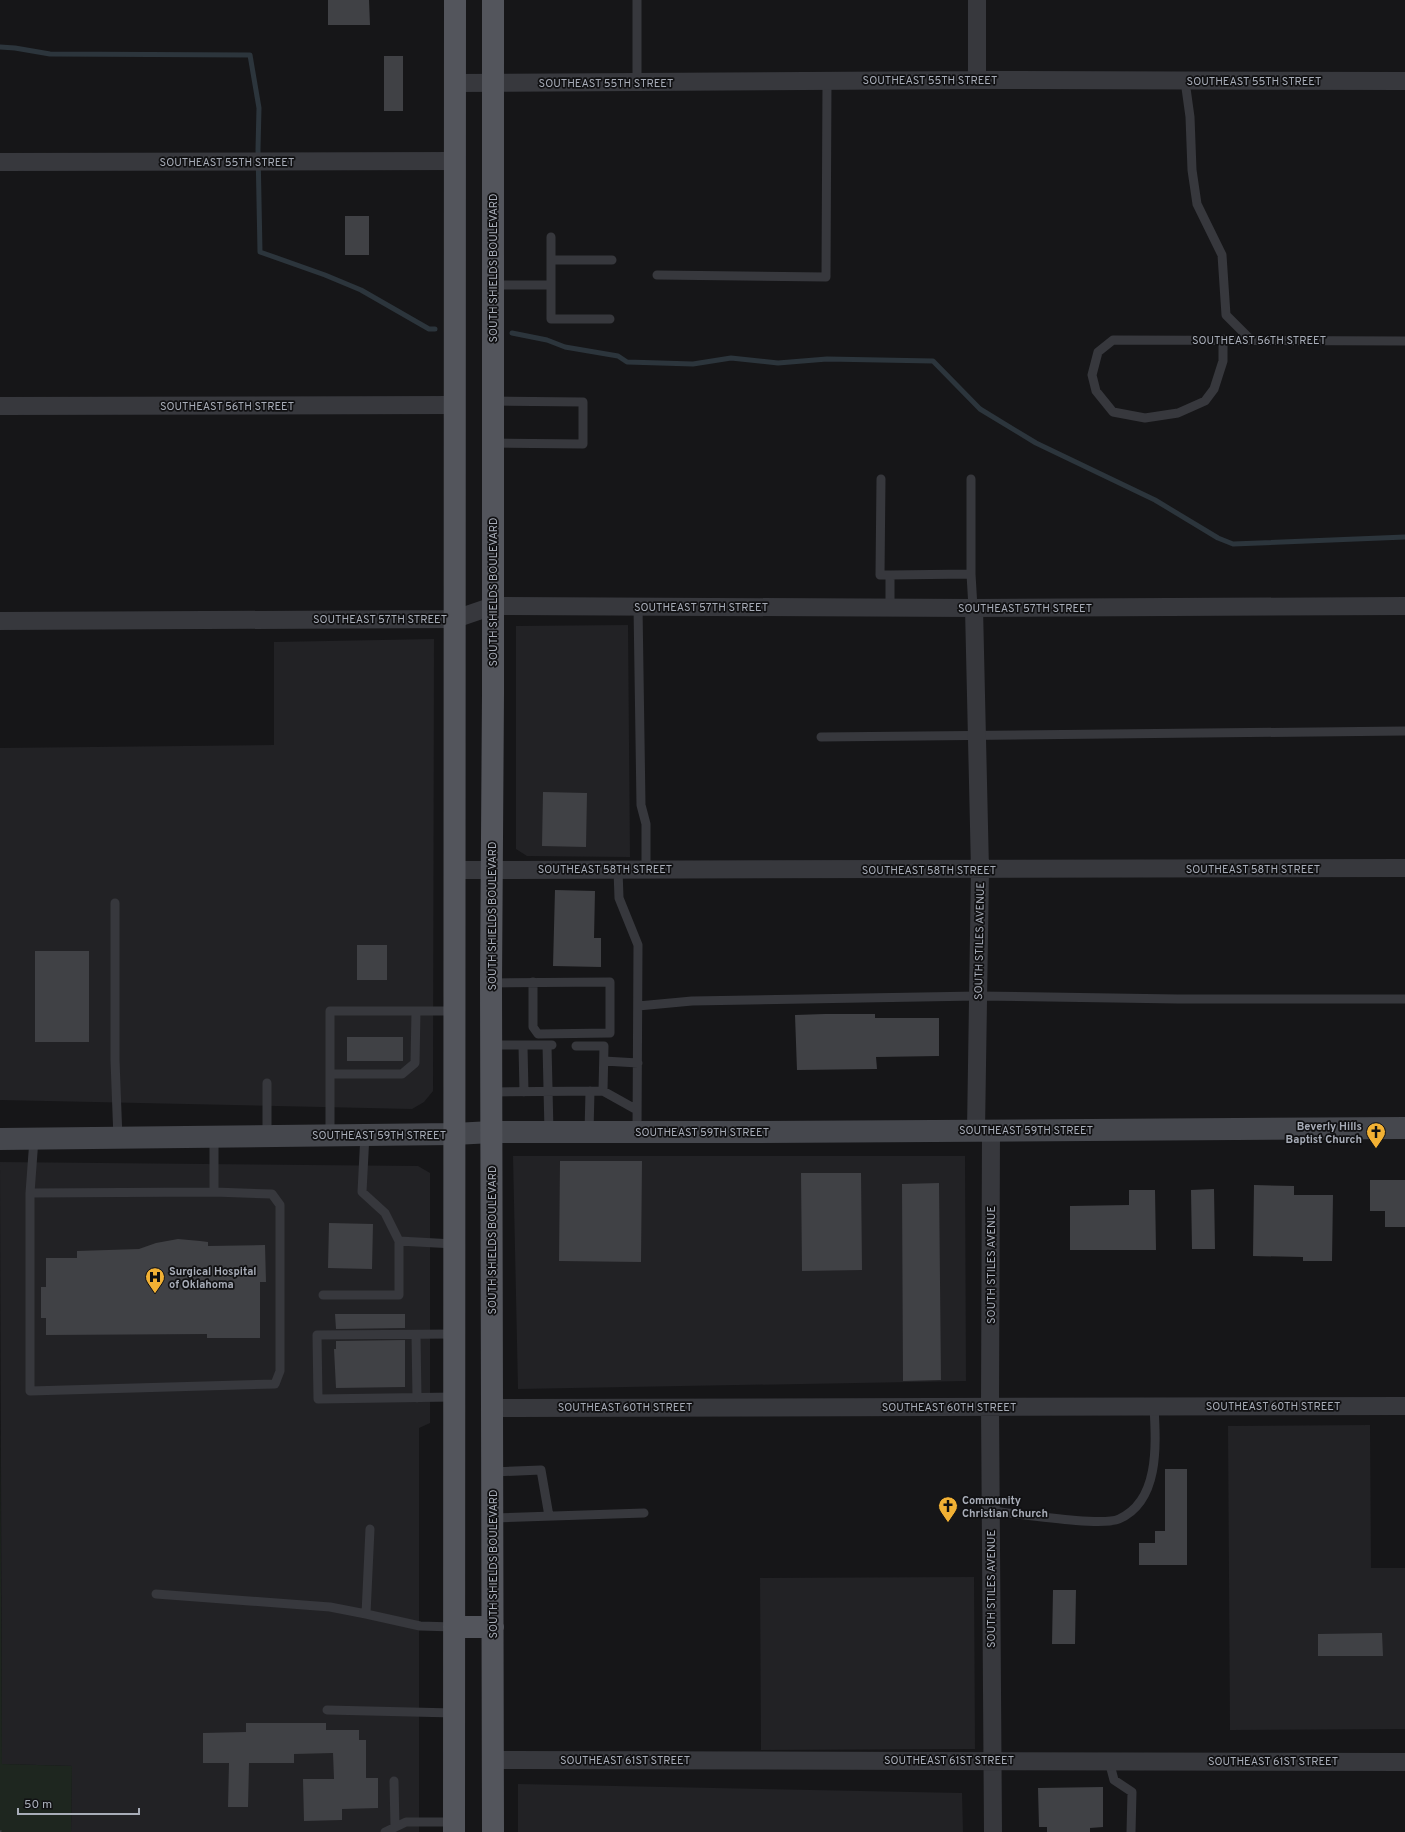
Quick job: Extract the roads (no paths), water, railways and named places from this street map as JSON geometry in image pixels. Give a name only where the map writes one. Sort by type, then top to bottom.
[{"type":"main road","points":[[454,1827],[455,0]]},
{"type":"main road","name":"SOUTH SHIELDS BOULEVARD","points":[[493,0],[493,606],[491,983],[493,1832]]},
{"type":"main road","name":"SOUTHEAST 59TH STREET","points":[[0,1139],[454,1134],[492,1132],[1405,1128]]},
{"type":"main road","points":[[454,1627],[493,1627]]},
{"type":"street","points":[[977,0],[977,80]]},
{"type":"street","name":"SOUTHEAST 55TH STREET","points":[[455,83],[977,80],[1405,81]]},
{"type":"street","name":"SOUTHEAST 55TH STREET","points":[[0,162],[455,161]]},
{"type":"street","name":"SOUTHEAST 56TH STREET","points":[[0,406],[455,405]]},
{"type":"street","name":"SOUTHEAST 57TH STREET","points":[[0,621],[455,619],[493,606],[890,608],[1405,606]]},
{"type":"street","name":"SOUTH STILES AVENUE","points":[[973,608],[980,870],[978,996],[984,1131],[990,1406],[993,1832]]},
{"type":"street","name":"SOUTHEAST 58TH STREET","points":[[454,870],[1405,868]]},
{"type":"street","name":"SOUTHEAST 60TH STREET","points":[[493,1408],[1405,1406]]},
{"type":"street","name":"SOUTHEAST 61ST STREET","points":[[493,1760],[1405,1762]]},
{"type":"lane","points":[[637,0],[637,83]]},
{"type":"lane","points":[[1185,80],[1190,117],[1192,170],[1198,204],[1222,255],[1226,315],[1250,339]]},
{"type":"lane","points":[[657,275],[826,277],[828,81]]},
{"type":"lane","points":[[551,237],[551,319],[610,319]]},
{"type":"lane","points":[[551,260],[612,260]]},
{"type":"lane","points":[[493,286],[551,286]]},
{"type":"lane","name":"SOUTHEAST 56TH STREET","points":[[1223,339],[1223,361],[1214,388],[1205,401],[1178,413],[1145,418],[1113,412],[1096,392],[1092,375],[1098,352],[1113,340],[1223,339],[1250,339],[1405,341]]},
{"type":"lane","points":[[493,401],[583,402],[583,444],[493,443]]},
{"type":"lane","points":[[881,479],[880,575],[971,574]]},
{"type":"lane","points":[[971,479],[971,574],[973,608]]},
{"type":"lane","points":[[890,575],[890,608]]},
{"type":"lane","points":[[638,606],[641,805],[646,824],[646,870]]},
{"type":"lane","points":[[821,737],[1405,731]]},
{"type":"lane","points":[[618,870],[619,898],[638,945],[637,1132]]},
{"type":"lane","points":[[114,903],[115,1060],[118,1138]]},
{"type":"lane","points":[[491,983],[533,982],[610,982],[610,1033],[538,1034],[533,1027],[533,982]]},
{"type":"lane","points":[[638,1006],[692,1001],[978,996],[1178,999],[1405,999]]},
{"type":"lane","points":[[330,1135],[330,1011],[454,1011]]},
{"type":"lane","points":[[330,1074],[402,1074],[415,1063],[416,1011]]},
{"type":"lane","points":[[492,1045],[549,1045],[547,1092],[549,1132]]},
{"type":"lane","points":[[523,1046],[524,1092]]},
{"type":"lane","points":[[576,1046],[604,1046],[603,1091]]},
{"type":"lane","points":[[604,1061],[638,1063]]},
{"type":"lane","points":[[267,1083],[267,1136]]},
{"type":"lane","points":[[589,1132],[590,1091]]},
{"type":"lane","points":[[492,1092],[603,1091],[637,1110]]},
{"type":"lane","points":[[323,1295],[399,1295],[399,1241],[385,1213],[362,1192],[364,1134]]},
{"type":"lane","points":[[214,1137],[214,1192]]},
{"type":"lane","points":[[30,1193],[214,1192],[272,1194],[280,1205],[280,1371],[275,1384],[30,1391],[30,1193],[34,1139]]},
{"type":"lane","points":[[399,1241],[454,1244]]},
{"type":"lane","points":[[454,1334],[317,1335],[318,1399],[454,1397]]},
{"type":"lane","points":[[416,1335],[417,1398]]},
{"type":"lane","points":[[991,1511],[1097,1522],[1118,1520],[1135,1508],[1145,1491],[1153,1468],[1156,1435],[1154,1406]]},
{"type":"lane","points":[[493,1472],[541,1470],[549,1516]]},
{"type":"lane","points":[[493,1518],[644,1513]]},
{"type":"lane","points":[[366,1614],[370,1529]]},
{"type":"lane","points":[[156,1594],[330,1607],[420,1626],[454,1627]]},
{"type":"lane","points":[[327,1710],[454,1713]]},
{"type":"lane","points":[[1109,1761],[1114,1780],[1132,1792],[1131,1832]]},
{"type":"lane","points":[[394,1781],[395,1827]]},
{"type":"lane","points":[[385,1832],[406,1822],[454,1827]]},
{"type":"waterway","points":[[0,47],[50,54],[250,55],[259,108],[258,149],[260,252],[325,275],[361,290],[429,329],[435,329]]},
{"type":"waterway","points":[[512,333],[547,340],[565,347],[618,356],[627,362],[693,364],[731,358],[778,363],[827,359],[933,361],[980,409],[1036,443],[1155,500],[1218,538],[1233,544],[1405,537]]},
{"type":"place","name":"Beverly Hills Baptist Church","points":[[1376,1149]]},
{"type":"place","name":"Surgical Hospital of Oklahoma","points":[[155,1294]]},
{"type":"place","name":"Community Christian Church","points":[[948,1523]]}]
